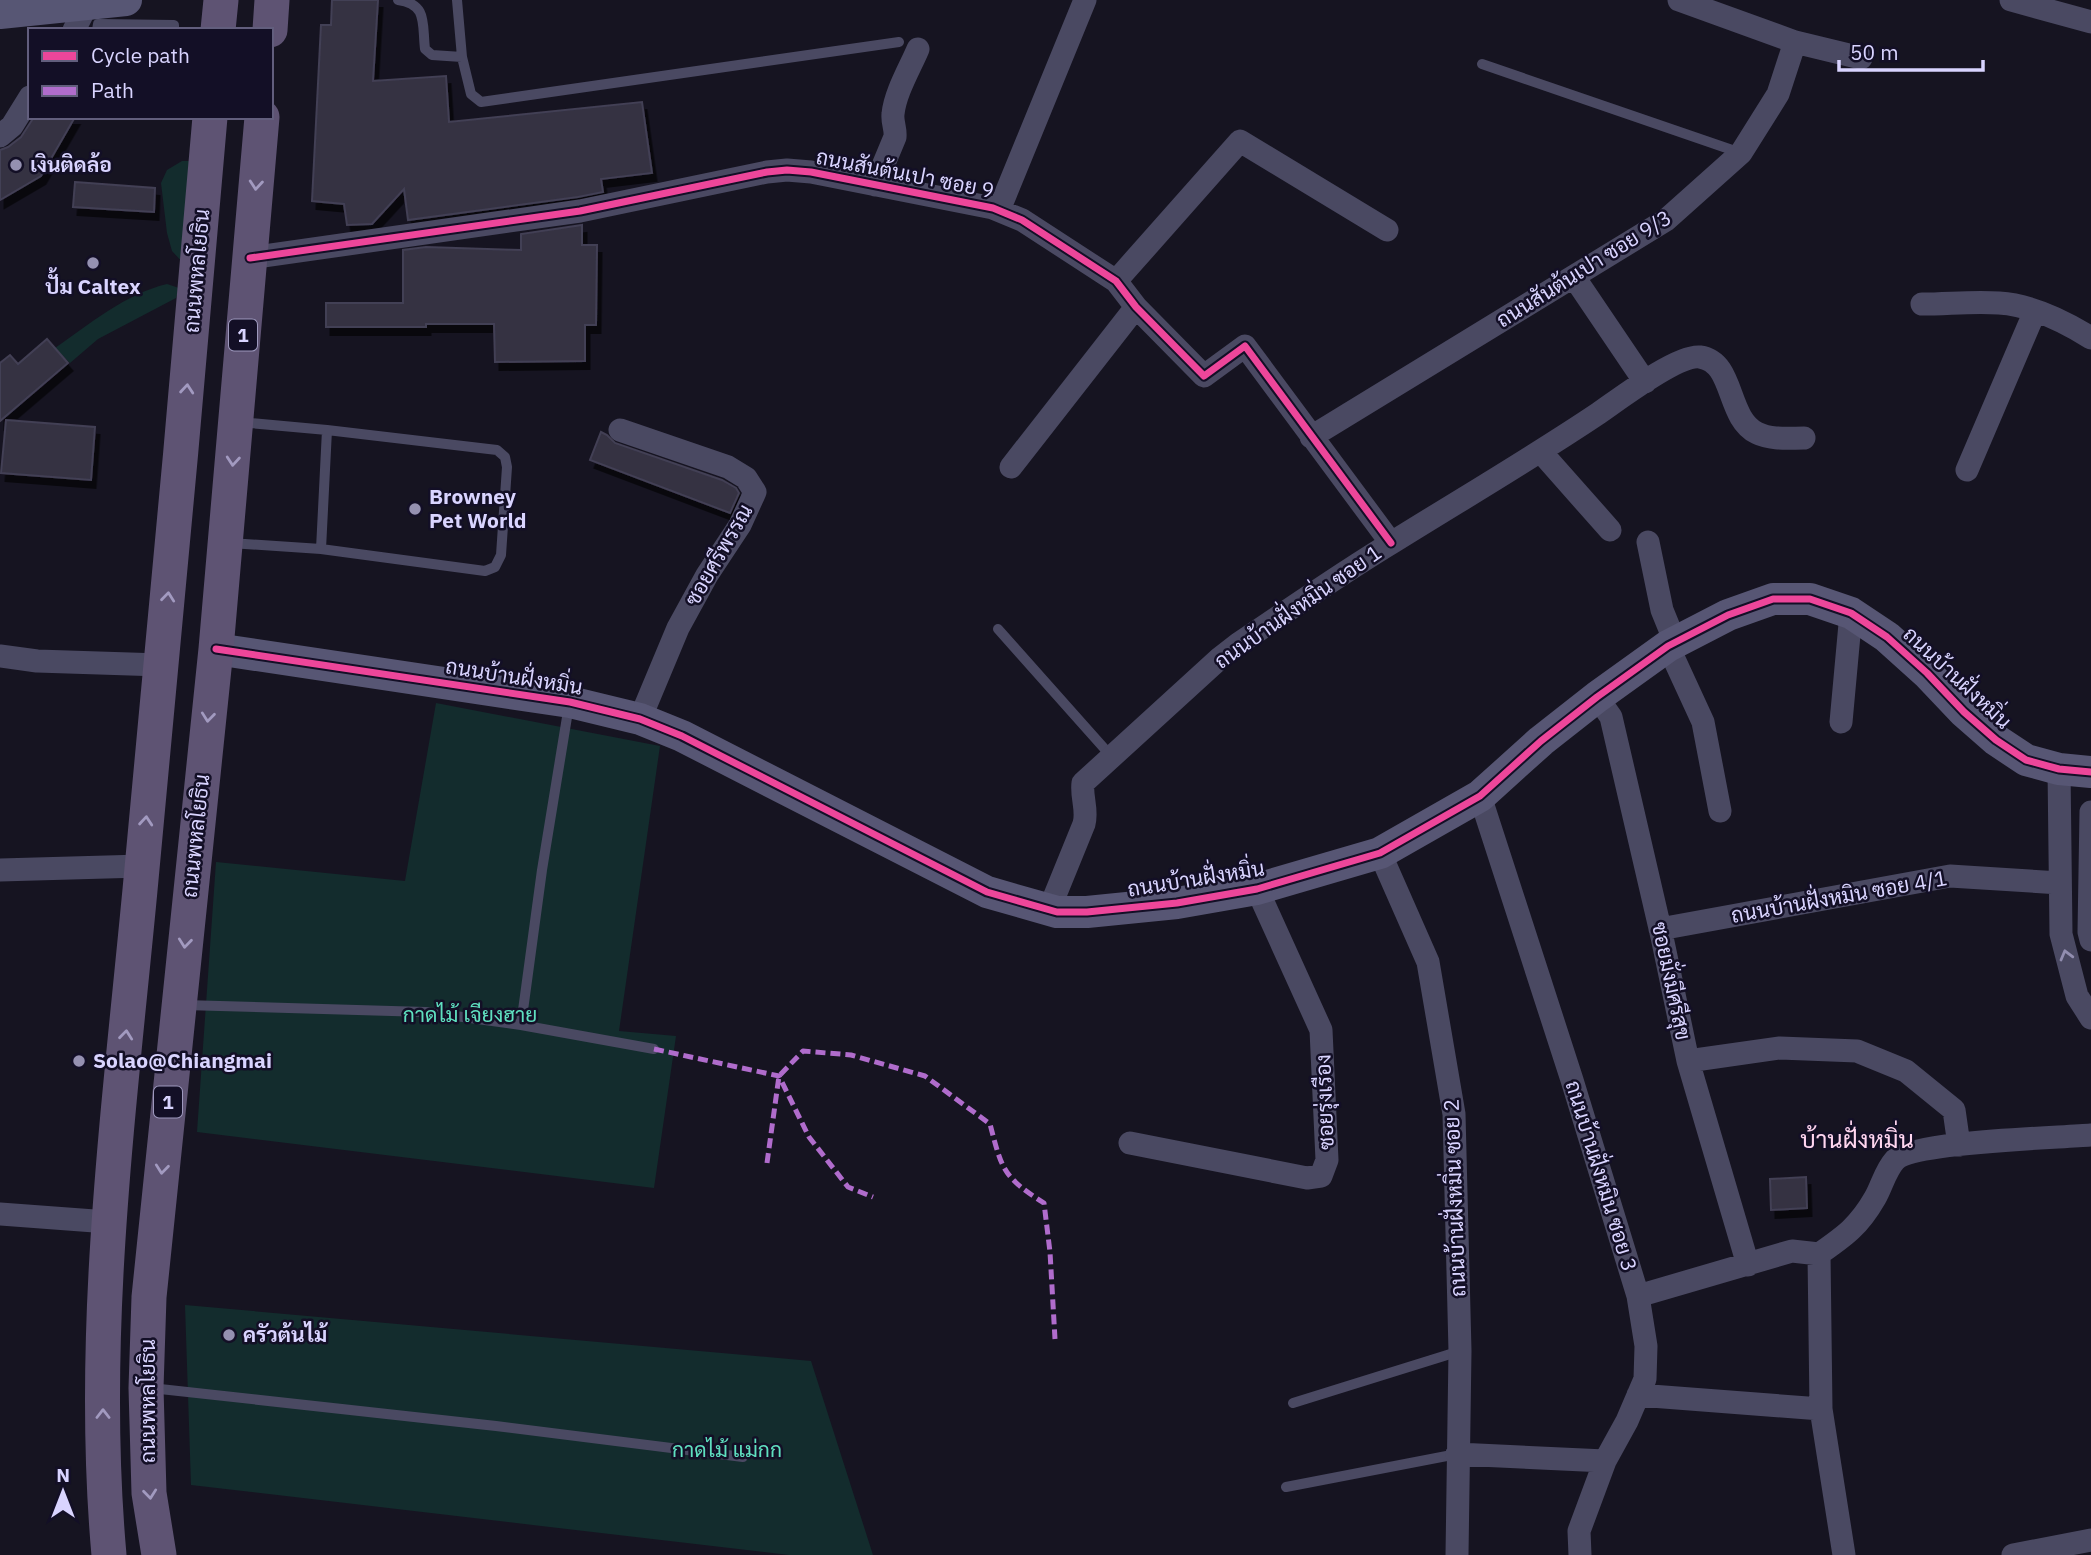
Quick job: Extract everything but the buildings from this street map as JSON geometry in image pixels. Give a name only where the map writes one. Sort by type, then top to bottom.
[{"type":"main road","points":[[218,28],[221,0]]},
{"type":"main road","points":[[270,28],[272,0]]},
{"type":"main road","name":"ถนนพหลโยธิน","points":[[109,1555],[104,1482],[103,1348],[108,1222],[210,119]]},
{"type":"main road","name":"ถนนพหลโยธิน","points":[[159,1555],[149,1493],[146,1388],[149,1297],[216,649],[262,119]]},
{"type":"main road","points":[[161,665],[216,649]]},
{"type":"street","points":[[0,13],[86,21],[126,0]]},
{"type":"street","points":[[999,210],[1085,0]]},
{"type":"street","points":[[1679,0],[1795,42],[1861,58]]},
{"type":"street","points":[[2011,0],[2091,22]]},
{"type":"street","name":"ถนนสันต้นเปา ซอย 9/3","points":[[1311,436],[1666,220],[1741,153],[1778,94],[1795,42]]},
{"type":"street","points":[[875,185],[895,137],[892,118],[909,45]]},
{"type":"street","points":[[0,136],[12,126],[28,100]]},
{"type":"street","points":[[1116,281],[1240,141],[1387,230]]},
{"type":"street","name":"ถนนสันต้นเปา ซอย 9","points":[[250,258],[580,211],[787,170],[811,172],[999,210],[1022,220],[1116,281],[1136,307],[1204,376],[1245,346],[1391,543]]},
{"type":"street","points":[[1574,276],[1645,382]]},
{"type":"street","points":[[1922,304],[2000,303],[2035,311],[2071,326],[2091,338]]},
{"type":"street","points":[[1011,467],[1136,307]]},
{"type":"street","points":[[1968,470],[2035,311]]},
{"type":"street","name":"ถนนบ้านฝั่งหมิ่น ซอย 1","points":[[1049,910],[1084,824],[1086,815],[1083,783],[1111,756],[1238,644],[1391,543],[1541,452],[1645,382],[1691,357],[1701,357],[1720,369],[1745,425],[1767,437],[1804,438]]},
{"type":"street","name":"ซอยศรีพรรณ","points":[[620,429],[728,467],[746,478],[755,492],[740,525],[706,575],[678,628],[640,719]]},
{"type":"street","points":[[1541,452],[1610,530]]},
{"type":"street","points":[[1648,542],[1671,644],[1703,722],[1720,811]]},
{"type":"street","name":"ถนนบ้านฝั่งหมิ่น","points":[[216,649],[570,702],[640,719],[682,736],[986,892],[1057,912],[1100,911],[1177,903],[1257,889],[1380,853],[1480,796],[1541,741],[1671,644],[1728,615],[1773,599],[1810,599],[1851,613],[1887,637],[1927,673],[1964,712],[1996,740],[2026,760],[2059,769],[2091,772]]},
{"type":"street","points":[[1841,722],[1851,613]]},
{"type":"street","points":[[0,656],[37,661],[161,665]]},
{"type":"street","name":"ซอยมั่งมีศรีสุข","points":[[1597,697],[1611,717],[1688,1061],[1748,1265]]},
{"type":"street","points":[[2059,769],[2061,934],[2077,996],[2091,1018]]},
{"type":"street","name":"ถนนบ้านฝั่งหมิน ซอย 3","points":[[1480,796],[1572,1080],[1638,1296],[1646,1346],[1645,1379],[1605,1461],[1579,1531],[1580,1555]]},
{"type":"street","points":[[2091,812],[2091,940]]},
{"type":"street","name":"ถนนบ้านฝั่งหมิ่น ซอย 2","points":[[1380,853],[1428,962],[1452,1094],[1460,1351],[1457,1555]]},
{"type":"street","points":[[0,870],[142,866]]},
{"type":"street","name":"ถนนบ้านฝั่งหมิน ซอย 4/1","points":[[1660,929],[1950,876],[2060,883]]},
{"type":"street","name":"ซอยรุ่งเรือง","points":[[1130,1143],[1307,1178],[1321,1176],[1324,1171],[1327,1160],[1321,1030],[1257,889]]},
{"type":"street","points":[[1688,1061],[1780,1048],[1857,1051],[1906,1071],[1954,1110],[1959,1145]]},
{"type":"street","points":[[1638,1296],[1792,1251],[1819,1254],[1852,1231],[1874,1199],[1889,1168],[1898,1158],[1913,1151],[2091,1135]]},
{"type":"street","points":[[0,1214],[108,1222]]},
{"type":"street","points":[[1819,1254],[1821,1409],[1844,1555]]},
{"type":"street","points":[[1638,1395],[1821,1409]]},
{"type":"street","points":[[1457,1454],[1605,1461]]},
{"type":"street","points":[[2013,1555],[2091,1540]]},
{"type":"lane","points":[[398,0],[413,2],[421,10],[425,49],[432,55],[462,57]]},
{"type":"lane","points":[[457,0],[462,57],[471,94],[481,102],[909,45]]},
{"type":"lane","points":[[86,21],[98,24],[174,25],[174,28]]},
{"type":"lane","points":[[1482,64],[1741,153]]},
{"type":"lane","points":[[226,543],[321,549],[485,571],[495,567],[501,555],[507,467],[505,457],[498,450],[236,422]]},
{"type":"lane","points":[[321,549],[327,430]]},
{"type":"lane","points":[[998,629],[1111,756]]},
{"type":"lane","points":[[521,1025],[542,870],[570,702]]},
{"type":"lane","points":[[178,1005],[426,1012],[521,1025],[654,1049]]},
{"type":"lane","points":[[1293,1403],[1460,1351]]},
{"type":"lane","points":[[146,1388],[743,1457]]},
{"type":"lane","points":[[1286,1487],[1457,1454]]},
{"type":"green space","points":[[182,161],[195,161],[185,265],[172,251],[161,183],[167,170]]},
{"type":"green space","points":[[167,284],[179,288],[176,298],[98,339],[70,363],[55,348],[122,302]]},
{"type":"green space","name":"กาดไม้ เจียงฮาย","points":[[436,703],[660,746],[619,1031],[676,1036],[654,1188],[197,1132],[216,862],[405,881]]},
{"type":"green space","name":"กาดไม้ แม่กก","points":[[185,1305],[811,1361],[873,1555],[789,1555],[191,1485]]},
{"type":"marked path","points":[[654,1049],[779,1076],[809,1137],[848,1187],[873,1197]]},
{"type":"marked path","points":[[767,1163],[779,1076],[803,1051],[851,1055],[925,1076],[990,1124],[1006,1171],[1020,1186],[1044,1203],[1055,1339]]},
{"type":"cycle path","points":[[250,258],[580,211],[787,170],[811,172],[993,208],[1022,220],[1116,281],[1136,307],[1204,376],[1245,346],[1391,543]]},
{"type":"cycle path","points":[[216,649],[570,702],[640,719],[682,736],[987,892],[1057,912],[1087,912],[1177,903],[1257,889],[1380,853],[1480,796],[1541,741],[1668,646],[1728,615],[1773,599],[1810,599],[1851,613],[1887,637],[1927,673],[1964,712],[1996,740],[2026,760],[2059,769],[2091,772]]},
{"type":"place","name":"เงินติดล้อ","points":[[16,165]]},
{"type":"place","name":"ปั้ม Caltex","points":[[93,263]]},
{"type":"place","name":"Browney Pet World","points":[[415,509]]},
{"type":"place","name":"Solao@Chiangmai","points":[[79,1061]]},
{"type":"place","name":"ครัวต้นไม้","points":[[229,1335]]},
{"type":"district","name":"บ้านฝั่งหมิ่น","points":[[1857,1140]]}]
